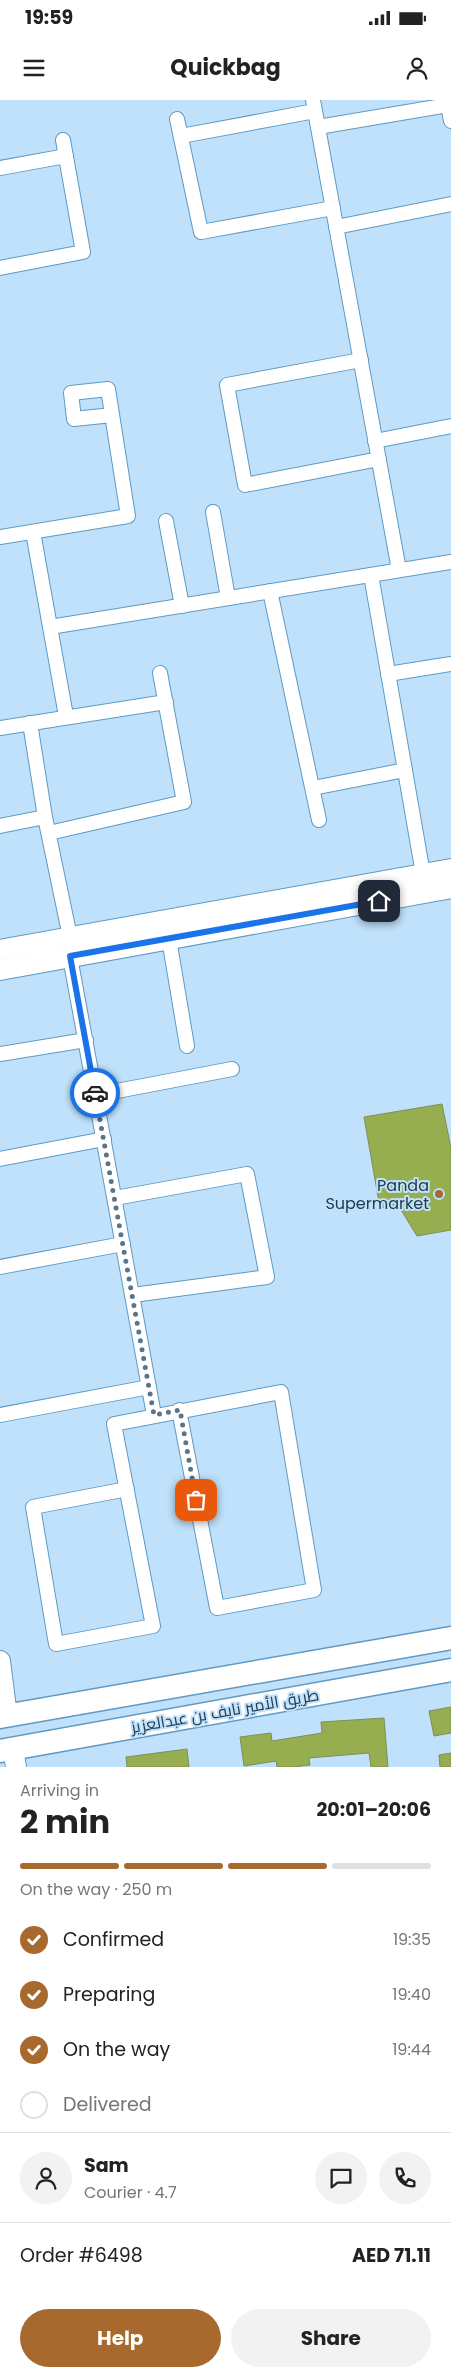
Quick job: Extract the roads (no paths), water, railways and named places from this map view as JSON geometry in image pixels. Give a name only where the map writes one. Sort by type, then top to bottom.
[{"type":"main road","name":"طريق الأمير نايف بن عبدالعزيز","points":[[4,1716],[451,1638]]},
{"type":"main road","name":"طريق الأمير نايف بن عبدالعزيز","points":[[10,1756],[230,1710],[451,1670]]},
{"type":"main road","points":[[230,1710],[222,1703],[220,1693],[223,1683],[231,1676]]},
{"type":"street","points":[[318,128],[414,105],[448,105],[451,121]]},
{"type":"street","points":[[181,136],[314,106],[399,570]]},
{"type":"street","points":[[177,119],[201,232],[333,208]]},
{"type":"street","points":[[0,268],[83,252],[63,140]]},
{"type":"street","points":[[0,168],[66,156]]},
{"type":"street","points":[[336,227],[451,204]]},
{"type":"street","points":[[361,360],[227,385],[245,485],[378,459]]},
{"type":"street","points":[[0,537],[128,516],[112,415]]},
{"type":"street","points":[[375,441],[451,426]]},
{"type":"street","points":[[213,512],[228,598]]},
{"type":"street","points":[[166,521],[182,606]]},
{"type":"street","points":[[33,532],[66,716]]},
{"type":"street","points":[[50,627],[451,562]]},
{"type":"street","points":[[371,575],[423,874]]},
{"type":"street","points":[[270,591],[319,820]]},
{"type":"street","points":[[388,674],[451,665]]},
{"type":"street","points":[[49,833],[184,802],[160,673]]},
{"type":"street","points":[[0,728],[66,716],[166,702]]},
{"type":"street","points":[[30,723],[45,817],[154,1415]]},
{"type":"street","points":[[313,788],[405,770]]},
{"type":"street","points":[[0,826],[45,817]]},
{"type":"street","points":[[0,970],[70,947],[451,869]]},
{"type":"street","points":[[0,950],[70,947],[169,939],[451,888]]},
{"type":"street","points":[[169,939],[187,1046]]},
{"type":"street","points":[[0,1054],[86,1040]]},
{"type":"street","points":[[96,1095],[232,1069]]},
{"type":"street","points":[[0,1159],[104,1139]]},
{"type":"street","points":[[115,1198],[247,1174],[267,1277],[133,1295]]},
{"type":"street","points":[[0,1267],[123,1244]]},
{"type":"street","points":[[0,1415],[149,1387]]},
{"type":"street","points":[[127,1490],[33,1507],[56,1644],[153,1626],[127,1490],[114,1424],[154,1415],[180,1410],[281,1392],[314,1590],[217,1608],[180,1410]]},
{"type":"street","points":[[1,1666],[4,1716]]},
{"type":"place","name":"Panda Supermarket","points":[[439,1194]]}]
